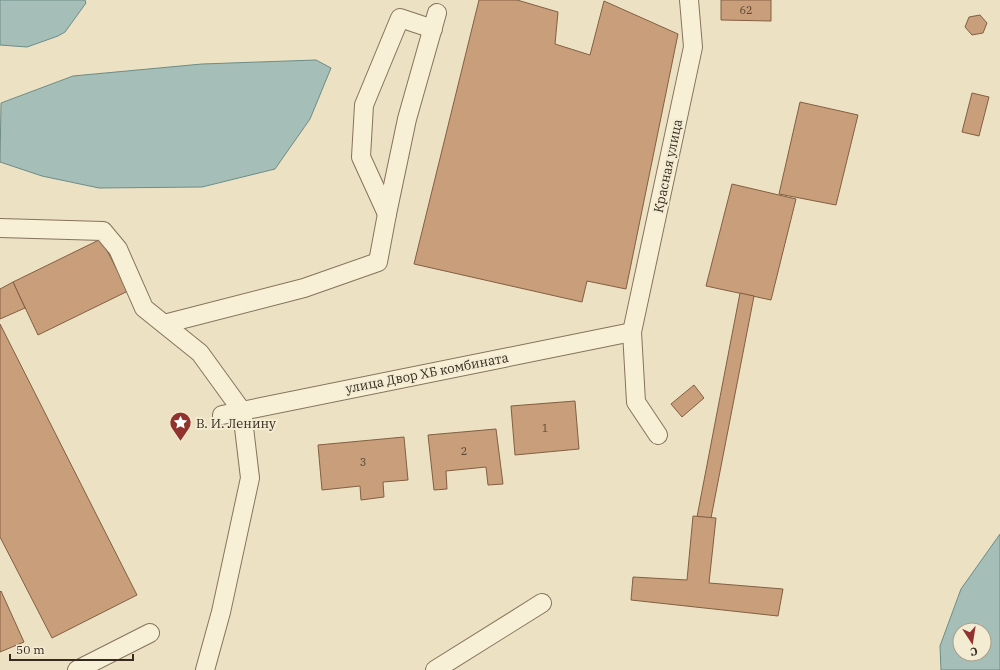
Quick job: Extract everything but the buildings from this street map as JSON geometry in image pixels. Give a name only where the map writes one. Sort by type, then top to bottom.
[{"type":"street","name":"Красная улица","points":[[658,435],[636,402],[632,332],[693,47],[689,0]]},
{"type":"street","points":[[164,324],[304,288],[378,262],[386,214],[407,119],[435,21],[400,18],[364,105],[361,157],[386,214]]},
{"type":"street","points":[[0,228],[103,231],[118,249],[144,308],[200,353],[242,411],[250,478],[221,612],[205,670]]},
{"type":"street","name":"улица Двор ХБ комбината","points":[[222,415],[632,332]]},
{"type":"street","points":[[435,670],[542,603]]},
{"type":"street","points":[[77,670],[150,633]]},
{"type":"water","points":[[0,0],[85,0],[86,3],[65,32],[27,47],[0,45]]},
{"type":"water","points":[[316,60],[331,68],[310,119],[275,169],[202,187],[99,188],[42,176],[0,162],[1,103],[73,76],[202,64]]},
{"type":"water","points":[[1000,534],[1000,670],[941,670],[940,646],[961,589]]},
{"type":"place","name":"В. И. Ленину","points":[[181,442]]}]
